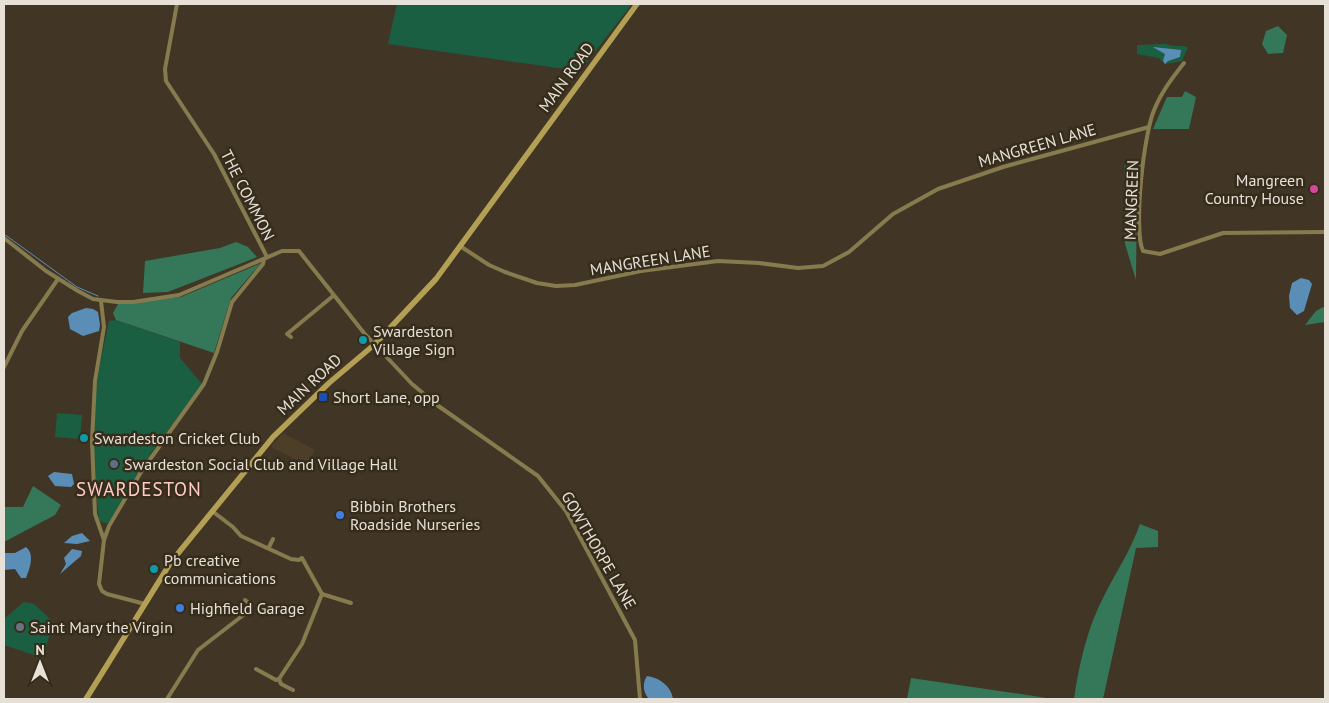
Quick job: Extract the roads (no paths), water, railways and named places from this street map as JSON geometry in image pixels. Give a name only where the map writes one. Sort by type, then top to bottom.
[{"type":"main road","name":"MAIN ROAD","points":[[86,699],[171,562],[273,437],[329,383],[374,344],[436,279],[637,4]]},
{"type":"street","name":"THE COMMON","points":[[4,238],[58,279],[78,291],[101,301],[133,302],[179,295],[265,258],[214,154],[166,81],[165,75],[177,4]]},
{"type":"street","name":"MANGREEN","points":[[1184,63],[1165,88],[1154,109],[1149,127],[1140,201],[1140,234],[1143,251],[1160,254],[1223,233],[1325,232]]},
{"type":"street","name":"MANGREEN LANE","points":[[460,246],[489,265],[505,272],[556,286],[575,285],[669,267],[718,261],[759,263],[798,268],[822,266],[850,252],[893,214],[938,189],[1003,167],[1149,127]]},
{"type":"street","name":"GOWTHORPE LANE","points":[[265,258],[289,249],[299,251],[333,296],[374,344],[424,395],[538,476],[566,511],[635,640],[640,699]]},
{"type":"street","points":[[145,604],[102,591],[99,584],[104,540],[109,526],[141,472],[204,384],[217,352],[232,302],[263,264],[265,258]]},
{"type":"street","points":[[4,367],[22,332],[58,279]]},
{"type":"street","points":[[281,333],[289,335],[333,296]]},
{"type":"street","points":[[101,301],[104,327],[95,381],[92,441],[95,514],[104,540]]},
{"type":"street","points":[[212,511],[233,527],[241,536],[269,547],[291,559],[302,558],[322,594],[351,603]]},
{"type":"street","points":[[269,547],[272,539]]},
{"type":"street","points":[[279,679],[302,644],[322,594]]},
{"type":"street","points":[[245,600],[257,609]]},
{"type":"street","points":[[168,699],[198,650],[242,618],[251,605]]},
{"type":"street","points":[[256,669],[276,680],[279,679]]},
{"type":"street","points":[[279,679],[281,684],[293,690]]},
{"type":"water","points":[[1153,47],[1181,50],[1180,57],[1165,64],[1163,61],[1165,54]]},
{"type":"water","points":[[1301,278],[1309,280],[1312,284],[1304,311],[1297,315],[1290,308],[1289,296],[1292,283]]},
{"type":"water","points":[[86,308],[98,312],[100,325],[99,331],[83,336],[70,329],[68,317],[72,313]]},
{"type":"water","points":[[54,472],[72,474],[74,484],[71,487],[55,486],[48,476]]},
{"type":"water","points":[[82,533],[90,541],[77,544],[64,543],[72,536]]},
{"type":"water","points":[[26,547],[31,557],[26,578],[21,578],[15,569],[4,570],[4,553],[15,553]]},
{"type":"water","points":[[72,549],[82,551],[81,556],[60,574],[66,564],[64,558]]},
{"type":"water","points":[[647,676],[664,683],[670,690],[673,699],[649,699],[645,694],[644,688]]},
{"type":"waterway","points":[[4,234],[77,287],[98,296]]},
{"type":"place","name":"Mangreen Country House","points":[[1314,189]]},
{"type":"place","name":"Swardeston Village Sign","points":[[363,340]]},
{"type":"place","name":"Short Lane, opp","points":[[323,397]]},
{"type":"place","name":"Swardeston Cricket Club","points":[[84,438]]},
{"type":"place","name":"Swardeston Social Club and Village Hall","points":[[114,464]]},
{"type":"place","name":"Bibbin Brothers Roadside Nurseries","points":[[340,515]]},
{"type":"place","name":"Pb creative communications","points":[[154,569]]},
{"type":"place","name":"Highfield Garage","points":[[180,608]]},
{"type":"place","name":"Saint Mary the Virgin","points":[[20,627]]},
{"type":"district","name":"SWARDESTON","points":[[139,489]]}]
